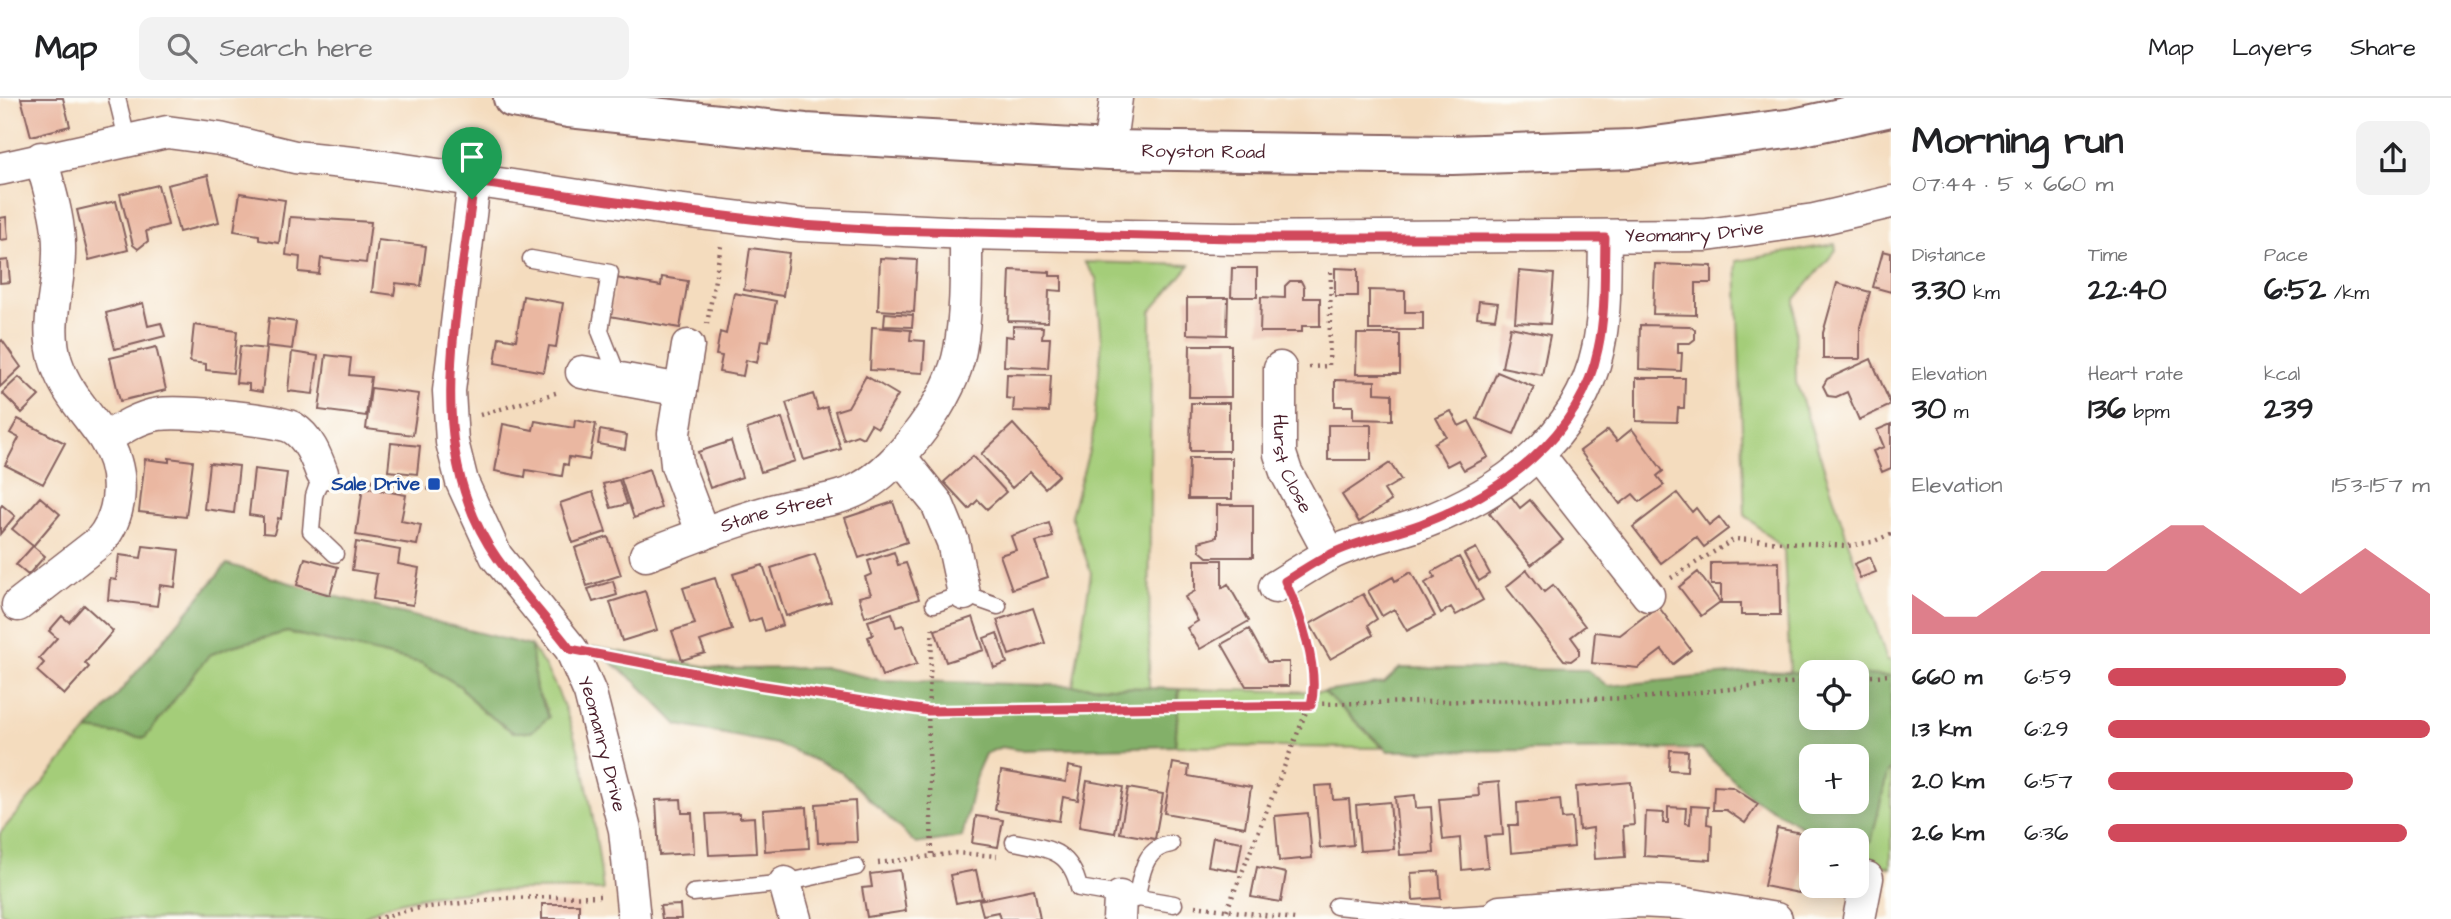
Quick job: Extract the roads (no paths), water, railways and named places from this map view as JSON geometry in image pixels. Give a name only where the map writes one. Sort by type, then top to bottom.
[{"type":"main road","name":"Royston Road","points":[[513,98],[569,108],[680,109],[805,132],[1109,150],[1452,155],[1632,149],[1794,128],[1891,107]]},
{"type":"street","points":[[1109,150],[1116,98]]},
{"type":"street","points":[[0,169],[167,132],[295,157],[371,165],[474,182]]},
{"type":"street","points":[[9,601],[108,531],[119,499],[113,456],[105,439],[68,390],[50,339],[50,313],[59,239],[41,158]]},
{"type":"street","name":"Yeomanry Drive","points":[[633,907],[625,830],[590,693],[570,649],[496,556],[462,482],[451,424],[449,391],[474,182],[801,225],[966,233],[1332,238],[1605,238],[1707,235],[1814,220],[1891,202]]},
{"type":"street","name":"Stane Street","points":[[646,555],[703,534],[787,508],[820,503],[859,489],[900,457],[943,394],[960,354],[966,308],[966,233]]},
{"type":"street","points":[[1280,584],[1330,554],[1450,512],[1495,487],[1538,454],[1561,431],[1590,379],[1601,329],[1605,238]]},
{"type":"street","points":[[688,346],[674,433],[677,465],[703,534]]},
{"type":"street","name":"Hurst Close","points":[[1280,368],[1280,454],[1286,472],[1330,554]]},
{"type":"street","points":[[582,372],[681,390]]},
{"type":"street","points":[[105,439],[136,421],[159,414],[279,423],[300,434],[314,454],[322,473]]},
{"type":"street","points":[[1538,454],[1648,595]]},
{"type":"street","points":[[900,457],[937,503],[953,542],[964,594]]},
{"type":"street","points":[[785,883],[795,919]]},
{"type":"street","points":[[1859,919],[1863,898]]},
{"type":"street","points":[[1500,912],[1637,901],[1680,903],[1776,919]]},
{"type":"lane","points":[[117,98],[127,139]]},
{"type":"lane","points":[[531,259],[610,273],[600,331],[619,379]]},
{"type":"lane","points":[[322,473],[314,496],[311,531],[335,554]]},
{"type":"lane","points":[[934,604],[964,594],[998,606]]},
{"type":"lane","points":[[1014,842],[1062,856],[1075,871],[1079,888],[1125,905],[1174,904]]},
{"type":"lane","points":[[1125,905],[1146,858],[1159,846],[1171,844]]},
{"type":"lane","points":[[693,893],[785,883],[856,867]]},
{"type":"lane","points":[[1336,906],[1439,916],[1500,912]]},
{"type":"place","name":"Sale Drive","points":[[434,484]]}]
